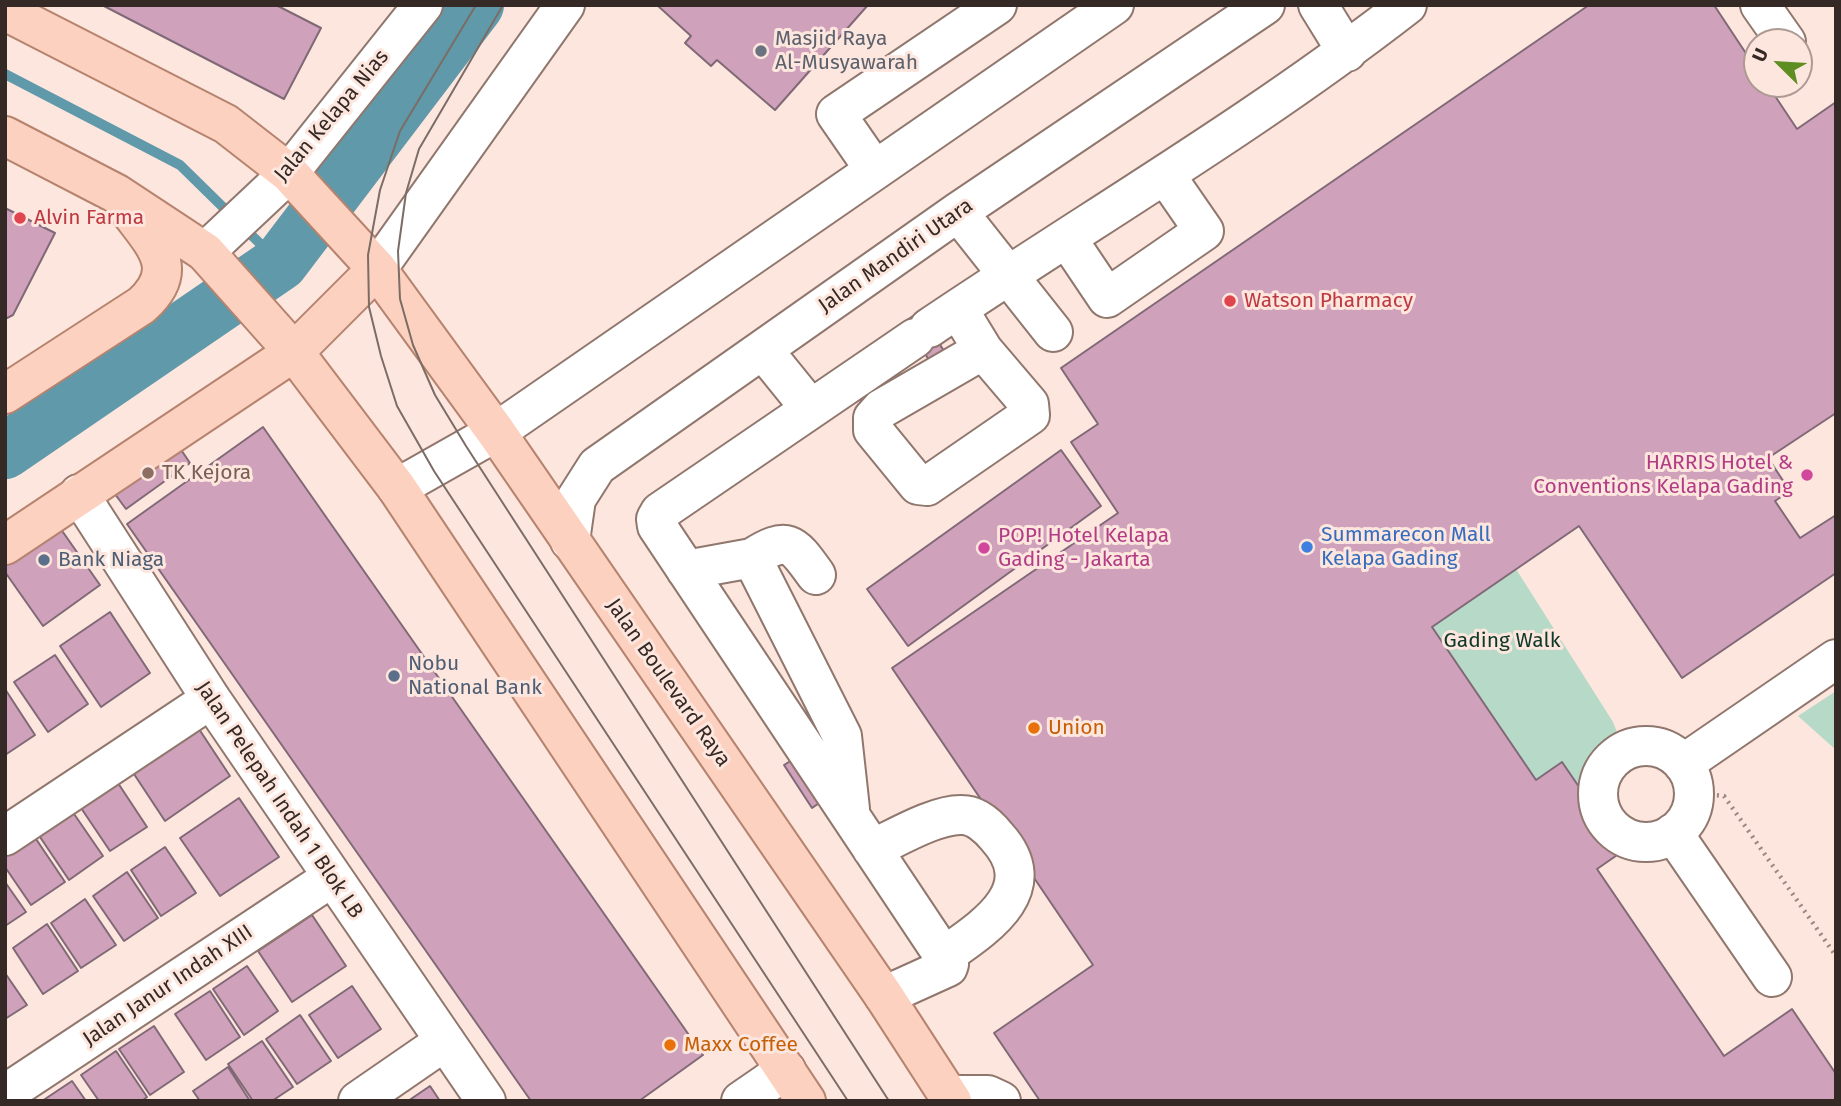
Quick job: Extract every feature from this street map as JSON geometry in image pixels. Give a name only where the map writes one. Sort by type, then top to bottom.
[{"type":"main road","name":"Jalan Boulevard Raya","points":[[5,11],[226,124],[293,178],[377,269],[496,432],[884,996],[950,1098]]},
{"type":"main road","points":[[5,135],[214,244],[231,280],[283,340],[397,488],[796,1086]]},
{"type":"main road","points":[[5,394],[142,305],[164,278],[164,264],[117,194]]},
{"type":"main road","points":[[5,545],[79,494],[377,269]]},
{"type":"street","name":"Jalan Kelapa Nias","points":[[214,244],[258,200],[293,178],[423,5]]},
{"type":"street","points":[[377,269],[565,5]]},
{"type":"street","points":[[874,169],[836,114],[997,5]]},
{"type":"street","points":[[397,488],[496,432],[1114,5]]},
{"type":"street","name":"Jalan Mandiri Utara","points":[[570,541],[576,499],[597,466],[958,212],[1265,5]]},
{"type":"street","points":[[1318,5],[1347,52]]},
{"type":"street","points":[[884,996],[948,967],[944,956],[657,526],[656,519],[660,512],[810,408],[1166,176],[1347,52],[1407,5]]},
{"type":"street","points":[[1760,5],[1776,28]]},
{"type":"street","points":[[1068,240],[1107,298],[1204,231],[1166,176]]},
{"type":"street","points":[[958,212],[1053,332]]},
{"type":"street","points":[[934,325],[983,350]]},
{"type":"street","points":[[763,350],[810,408]]},
{"type":"street","name":"Jalan Pelepah Indah 1 Blok LB","points":[[79,494],[211,699],[485,1101]]},
{"type":"street","points":[[686,570],[752,558],[772,545],[786,543],[797,548],[816,575]]},
{"type":"street","points":[[752,558],[842,736],[850,815]]},
{"type":"street","points":[[1689,778],[1836,659]]},
{"type":"street","points":[[5,836],[211,699]]},
{"type":"street","points":[[1657,747],[1672,753],[1689,778],[1692,808],[1673,833],[1658,840],[1643,842],[1614,830],[1604,818],[1599,803],[1599,787],[1613,759],[1626,750],[1657,747]]},
{"type":"street","points":[[872,849],[929,822],[962,814],[986,824],[1002,842],[1013,865],[1012,896],[990,923],[944,956]]},
{"type":"street","points":[[1673,833],[1772,977]]},
{"type":"street","name":"Jalan Janur Indah XIII","points":[[5,1094],[331,878]]},
{"type":"street","points":[[358,1101],[444,1041]]},
{"type":"street","points":[[741,1101],[796,1086]]},
{"type":"street","points":[[950,1098],[988,1095],[1000,1101]]},
{"type":"path","points":[[1689,778],[1724,796],[1836,956]]},
{"type":"green space","name":"Gading Walk","points":[[1516,569],[1613,722],[1626,755],[1590,804],[1536,780],[1432,627]]},
{"type":"green space","points":[[1836,691],[1836,750],[1798,716]]},
{"type":"building","points":[[102,5],[276,5],[321,28],[284,99]]},
{"type":"building","name":"Masjid Raya Al-Musyawarah","points":[[657,5],[868,5],[775,110],[717,60],[711,66],[685,43],[691,36]]},
{"type":"building","name":"Summarecon Mall Kelapa Gading","points":[[1589,5],[1714,5],[1743,49],[1743,98],[1776,98],[1797,129],[1836,102],[1836,573],[1682,678],[1579,526],[1432,627],[1536,780],[1562,762],[1623,851],[1597,869],[1724,1056],[1792,1009],[1836,1074],[1836,1101],[1040,1101],[994,1033],[1093,965],[892,668],[1118,513],[1071,442],[1098,424],[1061,368]]},
{"type":"building","points":[[5,208],[55,233],[13,315],[5,319]]},
{"type":"building","points":[[919,312],[946,354],[931,363],[904,322]]},
{"type":"building","name":"HARRIS Hotel & Conventions Kelapa Gading","points":[[1836,413],[1836,515],[1800,538],[1775,501],[1790,491],[1768,458]]},
{"type":"building","points":[[263,427],[703,1055],[639,1101],[531,1101],[127,524]]},
{"type":"building","name":"TK Kejora","points":[[171,435],[190,463],[126,509],[106,482]]},
{"type":"building","name":"POP! Hotel Kelapa Gading - Jakarta","points":[[1061,450],[1101,506],[908,646],[867,589]]},
{"type":"building","name":"Bank Niaga","points":[[51,515],[100,585],[43,626],[5,572],[5,548]]},
{"type":"building","points":[[110,612],[150,673],[101,707],[60,646]]},
{"type":"building","points":[[55,655],[88,704],[48,732],[14,682]]},
{"type":"building","points":[[5,689],[35,735],[5,755]]},
{"type":"building","points":[[195,723],[230,776],[165,821],[130,768]]},
{"type":"building","points":[[800,755],[828,797],[812,808],[784,765]]},
{"type":"building","points":[[114,777],[147,827],[110,851],[77,802]]},
{"type":"building","points":[[239,798],[279,857],[220,896],[180,838]]},
{"type":"building","points":[[72,811],[103,856],[69,880],[38,834]]},
{"type":"building","points":[[34,836],[65,882],[31,905],[5,867],[5,856]]},
{"type":"building","points":[[165,847],[196,893],[161,916],[131,870]]},
{"type":"building","points":[[127,872],[158,918],[124,941],[93,896]]},
{"type":"building","points":[[5,882],[26,912],[5,926]]},
{"type":"building","points":[[85,899],[116,945],[81,968],[51,923]]},
{"type":"building","points":[[312,915],[346,966],[292,1002],[258,951]]},
{"type":"building","points":[[47,924],[78,971],[43,994],[13,948]]},
{"type":"building","points":[[247,966],[278,1011],[244,1035],[213,989]]},
{"type":"building","points":[[5,973],[27,1005],[5,1019]]},
{"type":"building","points":[[352,986],[381,1029],[338,1058],[309,1015]]},
{"type":"building","points":[[210,991],[240,1037],[206,1060],[175,1014]]},
{"type":"building","points":[[300,1015],[331,1061],[297,1084],[266,1039]]},
{"type":"building","points":[[154,1026],[184,1072],[150,1095],[119,1049]]},
{"type":"building","points":[[262,1041],[293,1087],[272,1101],[253,1101],[228,1064]]},
{"type":"building","points":[[116,1051],[147,1097],[142,1101],[99,1101],[81,1075]]},
{"type":"building","points":[[228,1067],[250,1101],[200,1101],[193,1091]]},
{"type":"building","points":[[72,1081],[86,1101],[42,1101]]},
{"type":"building","points":[[430,1086],[440,1101],[408,1101]]},
{"type":"waterway","points":[[5,451],[280,263],[476,5]]},
{"type":"waterway","points":[[5,74],[180,165],[232,216]]},
{"type":"waterway","points":[[242,226],[280,263]]},
{"type":"tram line","points":[[476,5],[400,131],[380,190],[368,255],[369,307],[397,406],[434,471],[848,1101]]},
{"type":"tram line","points":[[503,5],[419,149],[406,193],[398,251],[400,299],[413,345],[435,395],[466,446],[889,1101]]},
{"type":"place","name":"Masjid Raya Al-Musyawarah","points":[[761,51]]},
{"type":"place","name":"Alvin Farma","points":[[20,218]]},
{"type":"place","name":"Watson Pharmacy","points":[[1230,301]]},
{"type":"place","name":"TK Kejora","points":[[148,473]]},
{"type":"place","name":"HARRIS Hotel & Conventions Kelapa Gading","points":[[1807,475]]},
{"type":"place","name":"Summarecon Mall Kelapa Gading","points":[[1307,547]]},
{"type":"place","name":"POP! Hotel Kelapa Gading - Jakarta","points":[[984,548]]},
{"type":"place","name":"Bank Niaga","points":[[44,560]]},
{"type":"place","name":"Nobu National Bank","points":[[394,676]]},
{"type":"place","name":"Union","points":[[1034,728]]},
{"type":"place","name":"Maxx Coffee","points":[[670,1045]]}]
